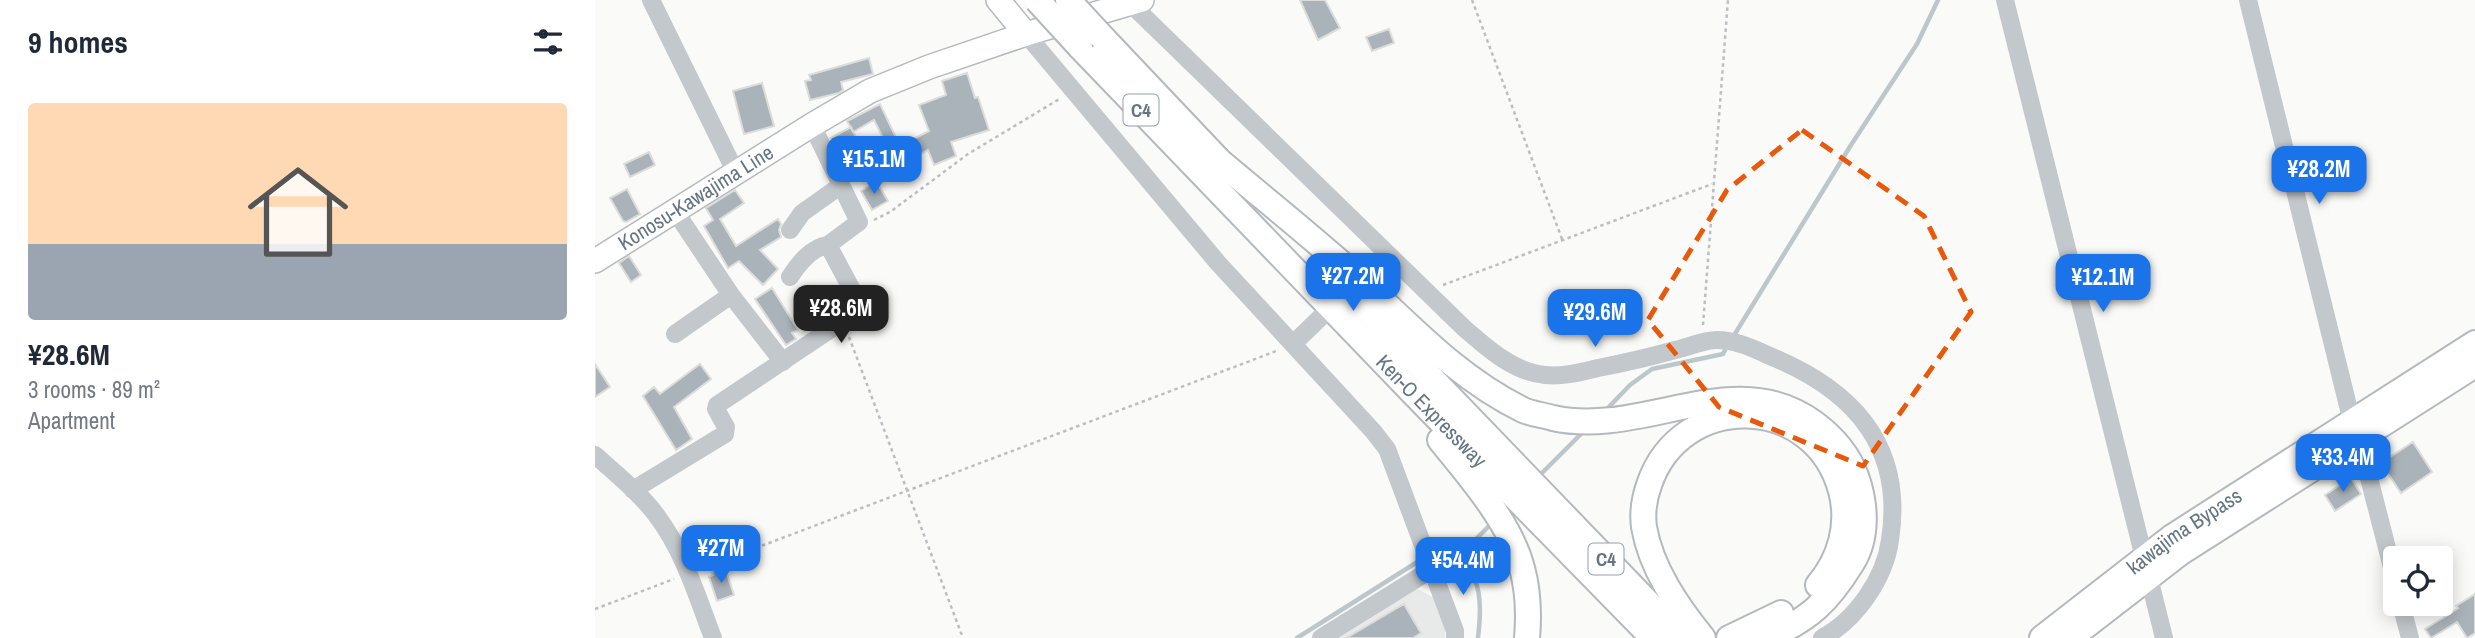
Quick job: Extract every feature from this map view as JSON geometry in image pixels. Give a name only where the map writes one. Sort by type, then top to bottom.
[{"type":"highway","name":"Ken-O Expressway","points":[[1037,0],[1080,47],[1346,293],[1415,395],[1524,491],[1675,633]]},
{"type":"highway","name":"Ken-O Expressway","points":[[1068,0],[1346,293],[1524,491]]},
{"type":"highway","points":[[1346,293],[1426,344],[1478,385],[1526,412],[1589,422],[1640,417],[1736,398],[1760,399],[1803,415],[1828,434],[1852,467],[1860,488],[1864,510],[1857,555],[1835,590],[1815,611],[1766,638]]},
{"type":"highway","name":"kawajima Bypass","points":[[2356,430],[2475,343]]},
{"type":"highway","name":"kawajima Bypass","points":[[2070,638],[2146,568],[2172,537],[2356,430],[2475,365]]},
{"type":"highway","points":[[1415,395],[1422,418],[1477,486],[1506,530],[1522,566],[1528,604],[1527,638]]},
{"type":"highway","points":[[1675,633],[1661,576],[1644,526],[1643,502],[1655,468],[1673,443],[1692,430],[1721,419],[1746,415],[1766,417],[1793,426],[1823,452],[1837,476],[1846,523],[1840,547],[1829,572],[1812,592],[1776,617],[1729,638]]},
{"type":"highway","name":"kawajima Bypass","points":[[2042,638],[2146,568]]},
{"type":"main road","points":[[998,0],[1026,34]]},
{"type":"main road","name":"Konosu-Kawajima Line","points":[[595,261],[870,91],[899,78],[1026,34],[1136,1]]},
{"type":"street","points":[[651,0],[736,173]]},
{"type":"street","points":[[2005,0],[2164,638]]},
{"type":"street","points":[[2248,0],[2386,546]]},
{"type":"street","points":[[1136,1],[1386,254],[1487,348],[1511,364],[1530,373],[1546,376],[1566,375],[1649,358],[1715,340],[1738,343],[1783,362],[1823,382],[1849,403],[1877,440],[1892,479],[1895,513],[1889,549],[1878,576],[1863,601],[1842,624],[1822,638]]},
{"type":"street","points":[[1026,34],[1218,263],[1387,449],[1455,631],[1455,638]]},
{"type":"street","points":[[790,278],[807,256],[822,245],[828,245],[859,222],[812,125]]},
{"type":"street","points":[[790,230],[802,213],[841,186]]},
{"type":"street","points":[[675,211],[731,295],[783,362]]},
{"type":"street","points":[[633,490],[725,434],[726,427],[716,409],[717,405],[843,321],[858,302],[828,245]]},
{"type":"street","points":[[1293,344],[1386,254]]},
{"type":"street","points":[[675,334],[731,295]]},
{"type":"street","points":[[595,455],[633,490],[667,531],[689,574],[713,638]]},
{"type":"street","points":[[1321,638],[1431,567]]},
{"type":"street","points":[[2404,616],[2410,638]]},
{"type":"path","points":[[1472,0],[1563,240]]},
{"type":"path","points":[[1706,342],[1703,323],[1728,0]]},
{"type":"path","points":[[859,222],[866,223],[890,212],[968,154],[1050,106],[1072,89]]},
{"type":"path","points":[[1426,291],[1713,183]]},
{"type":"path","points":[[843,321],[963,638]]},
{"type":"path","points":[[595,609],[1293,344]]},
{"type":"highlighted area","points":[[1802,130],[1924,216],[1971,312],[1863,466],[1719,407],[1648,320],[1727,190]]},
{"type":"shaded area","points":[[1418,589],[1434,598],[1445,623],[1445,638],[1332,638],[1400,596]]},
{"type":"building","points":[[1300,0],[1325,0],[1340,28],[1318,40]]},
{"type":"building","points":[[1389,29],[1394,43],[1372,51],[1366,37]]},
{"type":"building","points":[[869,58],[873,74],[841,82],[843,90],[839,93],[810,100],[805,81],[811,80],[809,75]]},
{"type":"building","points":[[967,73],[989,130],[951,142],[956,156],[934,165],[928,150],[904,163],[907,168],[886,179],[875,157],[889,150],[874,120],[853,132],[847,121],[880,104],[899,144],[904,144],[929,131],[919,105],[946,95],[942,81]]},
{"type":"building","points":[[762,83],[774,126],[744,134],[733,91]]},
{"type":"building","points":[[851,127],[866,158],[846,168],[831,138]]},
{"type":"building","points":[[649,152],[655,165],[630,177],[624,164]]},
{"type":"building","points":[[876,181],[888,201],[872,210],[861,191]]},
{"type":"building","points":[[627,189],[640,214],[626,222],[610,198]]},
{"type":"building","points":[[735,190],[744,203],[720,219],[736,246],[778,219],[781,224],[781,237],[760,250],[778,269],[763,285],[739,261],[728,268],[704,226],[713,220],[706,208]]},
{"type":"building","points":[[629,256],[641,275],[631,282],[619,263]]},
{"type":"building","points":[[772,288],[798,330],[792,333],[796,339],[786,345],[755,299]]},
{"type":"building","points":[[595,364],[610,387],[595,397]]},
{"type":"building","points":[[700,364],[711,379],[674,407],[692,439],[676,450],[643,396],[654,387],[660,394]]},
{"type":"building","points":[[2413,442],[2432,472],[2401,493],[2381,463]]},
{"type":"building","points":[[2351,478],[2361,494],[2335,511],[2325,495]]},
{"type":"building","points":[[723,569],[734,595],[717,601],[709,577]]},
{"type":"building","points":[[2475,594],[2475,633],[2467,638],[2457,622],[2431,638],[2425,629],[2446,616],[2453,616],[2453,612],[2458,608],[2456,606]]},
{"type":"building","points":[[1404,604],[1421,633],[1413,638],[1346,638]]},
{"type":"waterway","points":[[1733,337],[1851,145],[1917,44],[1938,0]]},
{"type":"waterway","points":[[1606,410],[1630,385],[1652,369],[1723,354],[1728,344]]},
{"type":"waterway","points":[[1539,476],[1584,431]]},
{"type":"waterway","points":[[1432,553],[1466,549],[1493,522]]},
{"type":"waterway","points":[[1466,549],[1466,564],[1479,594],[1478,638]]},
{"type":"waterway","points":[[1297,638],[1422,559]]}]
